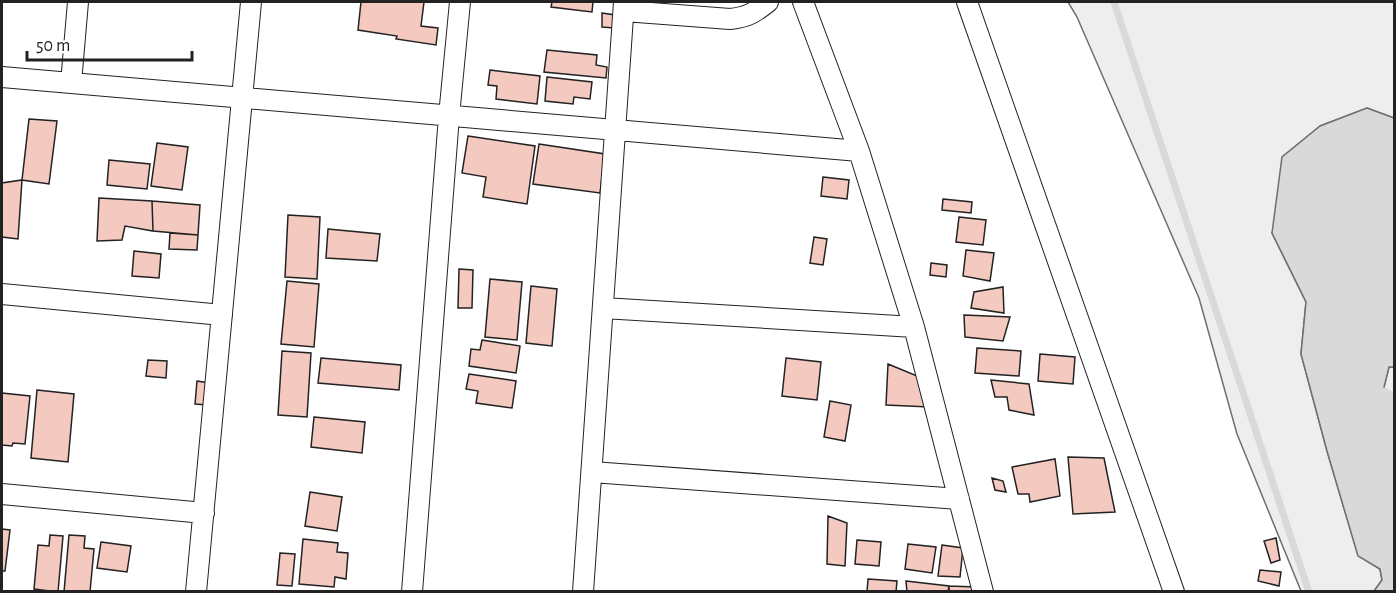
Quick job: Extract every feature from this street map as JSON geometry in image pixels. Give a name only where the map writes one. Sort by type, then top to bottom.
[{"type":"street","points":[[71,83],[78,2]]},
{"type":"street","points":[[196,591],[251,2]]},
{"type":"street","points":[[412,591],[460,2]]},
{"type":"street","points":[[583,591],[624,6],[744,18],[768,2]]},
{"type":"street","points":[[803,2],[859,151],[914,327],[983,591]]},
{"type":"street","points":[[967,2],[1174,591]]},
{"type":"street","points":[[2,77],[859,151]]},
{"type":"street","points":[[2,294],[222,315]]},
{"type":"street","points":[[603,308],[914,327]]},
{"type":"street","points":[[592,472],[960,499]]},
{"type":"street","points":[[2,494],[204,513]]},
{"type":"shaded area","points":[[1068,2],[1394,2],[1394,118],[1367,108],[1320,126],[1272,233],[1306,302],[1301,354],[1358,555],[1380,569],[1382,580],[1374,591],[1301,591],[1237,434],[1199,298],[1077,17]]},
{"type":"shaded area","points":[[1367,108],[1394,118],[1394,367],[1389,367],[1383,391],[1394,397],[1394,591],[1374,591],[1382,580],[1380,569],[1358,556],[1301,354],[1306,302],[1272,233],[1282,157],[1320,126]]},
{"type":"shaded area","points":[[1389,367],[1394,367],[1394,397],[1383,391]]},
{"type":"building","points":[[361,2],[424,2],[421,26],[438,28],[436,45],[358,30]]},
{"type":"building","points":[[552,2],[593,2],[592,12],[551,7]]},
{"type":"building","points":[[602,13],[615,15],[614,28],[602,27]]},
{"type":"building","points":[[547,50],[597,55],[596,65],[607,67],[606,78],[544,72]]},
{"type":"building","points":[[490,70],[540,76],[537,104],[496,99],[497,86],[488,85]]},
{"type":"building","points":[[547,77],[592,82],[590,99],[574,97],[573,104],[545,101]]},
{"type":"building","points":[[29,119],[57,121],[49,184],[22,180]]},
{"type":"building","points":[[468,136],[535,146],[527,204],[483,197],[486,177],[462,173]]},
{"type":"building","points":[[157,143],[188,147],[182,190],[151,186]]},
{"type":"building","points":[[539,144],[605,154],[600,193],[533,184]]},
{"type":"building","points":[[109,160],[150,164],[147,189],[107,185]]},
{"type":"building","points":[[823,177],[849,180],[847,199],[821,196]]},
{"type":"building","points":[[22,180],[18,239],[2,237],[2,183]]},
{"type":"building","points":[[99,198],[152,201],[153,231],[125,226],[122,240],[97,241]]},
{"type":"building","points":[[943,199],[972,202],[971,213],[942,210]]},
{"type":"building","points":[[152,201],[200,205],[198,235],[153,231]]},
{"type":"building","points":[[288,215],[320,217],[317,279],[285,277]]},
{"type":"building","points":[[959,217],[986,220],[983,245],[956,242]]},
{"type":"building","points":[[328,229],[380,234],[377,261],[326,258]]},
{"type":"building","points":[[170,233],[198,235],[197,250],[169,249]]},
{"type":"building","points":[[814,237],[827,239],[823,265],[810,263]]},
{"type":"building","points":[[966,250],[994,253],[990,281],[963,276]]},
{"type":"building","points":[[134,251],[161,254],[159,278],[132,276]]},
{"type":"building","points":[[931,263],[947,265],[946,277],[930,275]]},
{"type":"building","points":[[459,269],[473,270],[472,308],[458,308]]},
{"type":"building","points":[[490,279],[522,282],[517,340],[485,337]]},
{"type":"building","points":[[287,281],[319,284],[314,347],[281,344]]},
{"type":"building","points":[[531,286],[557,289],[552,346],[526,343]]},
{"type":"building","points":[[1003,287],[1004,313],[971,308],[974,292]]},
{"type":"building","points":[[964,315],[1010,317],[1003,341],[965,337]]},
{"type":"building","points":[[482,340],[520,346],[516,373],[469,366],[471,349],[480,350]]},
{"type":"building","points":[[977,348],[1021,351],[1019,376],[975,373]]},
{"type":"building","points":[[282,351],[311,353],[307,417],[278,415]]},
{"type":"building","points":[[1040,354],[1075,357],[1073,384],[1038,381]]},
{"type":"building","points":[[321,358],[401,365],[399,390],[318,383]]},
{"type":"building","points":[[786,358],[821,362],[817,400],[782,396]]},
{"type":"building","points":[[148,360],[167,361],[166,378],[146,376]]},
{"type":"building","points":[[888,364],[922,378],[929,407],[886,405]]},
{"type":"building","points":[[469,374],[516,381],[512,408],[476,403],[478,391],[466,389]]},
{"type":"building","points":[[991,380],[1029,384],[1034,415],[1009,410],[1007,397],[995,397]]},
{"type":"building","points":[[197,381],[209,383],[207,405],[195,404]]},
{"type":"building","points":[[37,390],[74,394],[68,462],[31,458]]},
{"type":"building","points":[[2,393],[30,396],[25,444],[2,445]]},
{"type":"building","points":[[830,401],[851,405],[845,441],[824,437]]},
{"type":"building","points":[[314,417],[365,422],[362,453],[311,447]]},
{"type":"building","points":[[1068,457],[1104,458],[1115,512],[1073,514]]},
{"type":"building","points":[[1055,459],[1060,496],[1030,502],[1029,494],[1018,494],[1012,467]]},
{"type":"building","points":[[992,478],[1003,481],[1006,492],[995,490]]},
{"type":"building","points":[[310,492],[342,497],[337,531],[305,526]]},
{"type":"building","points":[[828,516],[847,523],[845,566],[827,564]]},
{"type":"building","points":[[2,529],[10,530],[5,571],[2,571]]},
{"type":"building","points":[[50,535],[63,536],[58,592],[34,589],[38,545],[49,546]]},
{"type":"building","points":[[69,535],[85,536],[84,548],[94,549],[90,592],[64,592]]},
{"type":"building","points":[[1276,538],[1280,560],[1271,563],[1264,541]]},
{"type":"building","points":[[303,539],[338,543],[337,552],[348,553],[346,579],[335,577],[334,587],[299,584]]},
{"type":"building","points":[[857,540],[881,542],[879,566],[855,564]]},
{"type":"building","points":[[101,542],[131,546],[127,572],[97,568]]},
{"type":"building","points":[[908,544],[936,547],[932,573],[905,569]]},
{"type":"building","points":[[942,545],[963,548],[960,577],[938,576]]},
{"type":"building","points":[[280,553],[295,554],[292,586],[277,585]]},
{"type":"building","points":[[1260,570],[1281,572],[1279,586],[1258,581]]},
{"type":"building","points":[[868,579],[897,581],[896,592],[867,592]]},
{"type":"building","points":[[906,581],[949,586],[948,592],[907,592]]},
{"type":"building","points":[[949,586],[977,587],[977,592],[949,592]]},
{"type":"waterway","points":[[1114,2],[1309,592]]},
{"type":"waterway","points":[[1383,391],[1394,396]]}]
